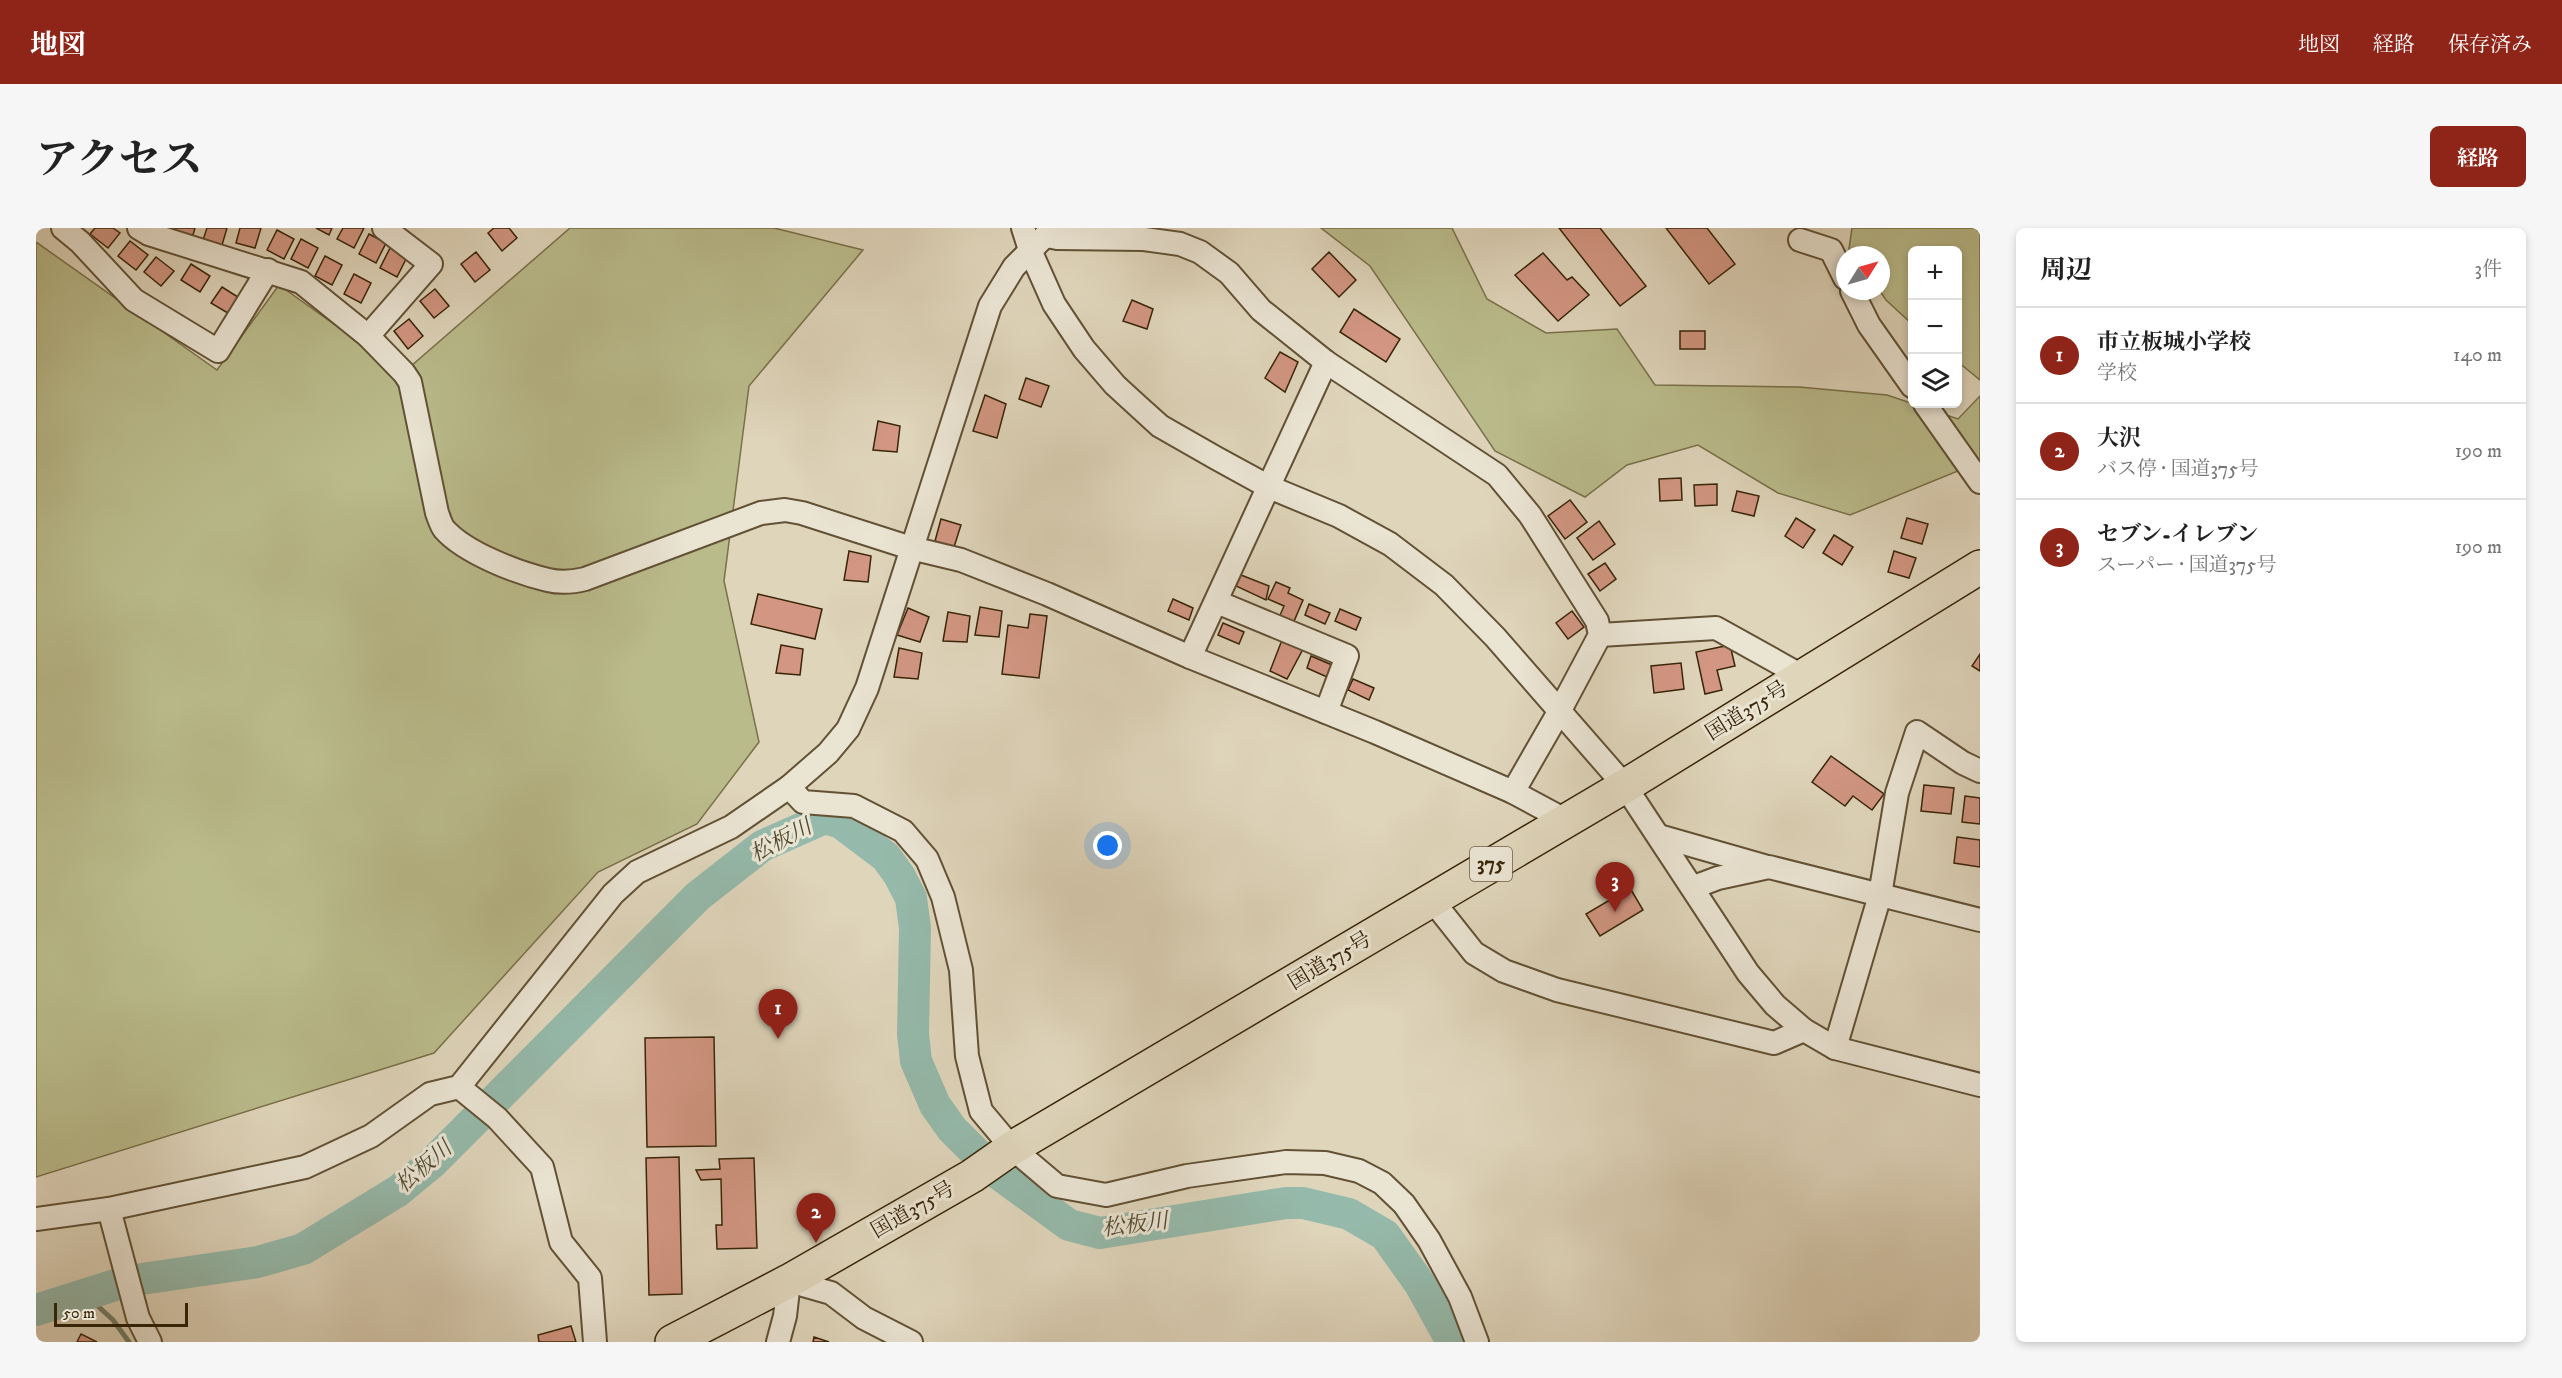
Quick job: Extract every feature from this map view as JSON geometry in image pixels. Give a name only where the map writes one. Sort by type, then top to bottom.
[{"type":"highway","name":"国道375号","points":[[672,1342],[789,1281],[972,1176],[1006,1153],[1625,786],[1980,567]]},
{"type":"street","points":[[63,228],[80,242],[134,300],[218,351],[268,270]]},
{"type":"street","points":[[139,228],[149,234],[301,282],[368,336],[410,382],[437,513],[444,529],[490,559],[549,580],[570,582],[585,579],[741,519],[761,513],[794,512],[912,548],[962,560],[1513,792],[1565,820]]},
{"type":"street","points":[[368,336],[430,264],[384,228]]},
{"type":"street","points":[[1023,228],[1043,238],[1144,239],[1180,244],[1200,252],[1229,273],[1261,310],[1326,362],[1497,475],[1530,515],[1598,621],[1600,635],[1513,792]]},
{"type":"street","points":[[1043,238],[1054,304],[1084,349],[1115,385],[1160,426],[1269,487],[1339,516],[1390,544],[1435,578],[1495,637],[1625,786],[1694,888],[1718,931],[1748,973],[1775,1005],[1804,1030],[1836,1048],[1980,1085]]},
{"type":"street","points":[[465,1092],[621,887],[637,873],[732,827],[789,787],[828,753],[848,729],[867,688],[990,306],[1014,267],[1043,238]]},
{"type":"street","points":[[1800,240],[1831,250],[1836,260]]},
{"type":"street","points":[[1856,300],[1869,325],[1908,380]]},
{"type":"street","points":[[1190,657],[1326,362]]},
{"type":"street","points":[[1928,408],[1980,482]]},
{"type":"street","points":[[1217,602],[1347,656],[1326,712]]},
{"type":"street","points":[[1600,635],[1716,628],[1802,676]]},
{"type":"street","points":[[1836,1048],[1880,895],[1897,793],[1917,732],[1963,763],[1980,771]]},
{"type":"street","points":[[789,787],[803,802],[854,806],[903,831],[927,859],[943,897],[961,970],[967,1056],[981,1111],[1006,1153],[1056,1186],[1106,1195],[1187,1176],[1286,1161],[1325,1163],[1359,1172],[1382,1183],[1404,1204],[1429,1240],[1460,1298],[1478,1342]]},
{"type":"street","points":[[1659,836],[1769,867],[1980,920]]},
{"type":"street","points":[[1694,888],[1718,878],[1769,867]]},
{"type":"street","points":[[1432,900],[1474,953],[1504,971],[1557,990],[1774,1042],[1804,1030]]},
{"type":"street","points":[[36,1219],[109,1209],[304,1167],[371,1136],[430,1094],[465,1092],[497,1118],[542,1167],[561,1242],[590,1278],[596,1342]]},
{"type":"street","points":[[109,1209],[138,1318],[150,1342]]},
{"type":"street","points":[[778,1342],[785,1316],[789,1281],[831,1293],[864,1318],[902,1335],[911,1342]]},
{"type":"green space","points":[[570,228],[774,228],[863,250],[749,386],[724,581],[759,742],[697,824],[598,872],[434,1053],[36,1177],[36,242],[217,370],[279,285],[403,373]]},
{"type":"green space","points":[[1321,228],[1452,228],[1487,299],[1546,333],[1617,329],[1655,385],[1799,387],[1887,395],[1908,402],[1908,408],[1925,408],[1958,419],[1980,396],[1980,462],[1850,515],[1778,493],[1698,445],[1627,465],[1585,497],[1495,451],[1370,266]]},
{"type":"green space","points":[[1852,228],[1975,228],[1980,233],[1980,380],[1962,365],[1962,246],[1908,246],[1908,320],[1886,300],[1890,300],[1890,246],[1849,246]]},
{"type":"building","points":[[95,228],[113,228],[120,233],[108,248],[90,234]]},
{"type":"building","points":[[175,228],[195,228],[192,238],[173,233]]},
{"type":"building","points":[[207,228],[227,228],[222,245],[203,240]]},
{"type":"building","points":[[240,228],[261,228],[255,248],[236,243]]},
{"type":"building","points":[[316,228],[332,228],[329,235]]},
{"type":"building","points":[[343,228],[364,228],[354,248],[337,239]]},
{"type":"building","points":[[494,228],[509,228],[517,238],[502,251],[488,233]]},
{"type":"building","points":[[1559,228],[1600,228],[1646,286],[1620,306]]},
{"type":"building","points":[[1666,228],[1707,228],[1735,264],[1709,284]]},
{"type":"building","points":[[277,230],[294,239],[284,259],[267,250]]},
{"type":"building","points":[[369,234],[386,243],[376,263],[359,254]]},
{"type":"building","points":[[301,239],[318,248],[308,268],[291,259]]},
{"type":"building","points":[[130,241],[148,255],[136,270],[118,256]]},
{"type":"building","points":[[390,248],[407,257],[397,277],[380,268]]},
{"type":"building","points":[[476,252],[490,270],[475,282],[461,264]]},
{"type":"building","points":[[1329,252],[1356,280],[1339,297],[1312,269]]},
{"type":"building","points":[[1543,253],[1567,280],[1572,277],[1589,295],[1558,321],[1515,275]]},
{"type":"building","points":[[325,256],[342,265],[332,285],[315,276]]},
{"type":"building","points":[[156,257],[174,271],[161,286],[144,272]]},
{"type":"building","points":[[191,264],[210,276],[200,292],[181,280]]},
{"type":"building","points":[[354,274],[371,283],[361,303],[344,294]]},
{"type":"building","points":[[222,287],[241,299],[231,315],[211,303]]},
{"type":"building","points":[[435,289],[449,306],[434,318],[420,301]]},
{"type":"building","points":[[1132,300],[1153,309],[1147,329],[1123,321]]},
{"type":"building","points":[[1354,309],[1400,339],[1386,362],[1340,332]]},
{"type":"building","points":[[409,319],[423,336],[408,349],[394,331]]},
{"type":"building","points":[[1680,331],[1705,331],[1705,349],[1680,349]]},
{"type":"building","points":[[1280,352],[1298,362],[1285,392],[1265,378]]},
{"type":"building","points":[[1026,378],[1049,386],[1041,407],[1019,399]]},
{"type":"building","points":[[985,395],[1006,404],[997,438],[973,431]]},
{"type":"building","points":[[878,421],[900,426],[897,452],[873,450]]},
{"type":"building","points":[[1681,478],[1682,500],[1660,501],[1659,479]]},
{"type":"building","points":[[1717,484],[1717,505],[1695,506],[1694,485]]},
{"type":"building","points":[[1737,491],[1759,496],[1754,516],[1732,511]]},
{"type":"building","points":[[1570,500],[1587,522],[1565,539],[1548,516]]},
{"type":"building","points":[[1796,518],[1815,530],[1803,548],[1785,536]]},
{"type":"building","points":[[1907,518],[1928,524],[1922,544],[1901,538]]},
{"type":"building","points":[[941,519],[961,525],[954,547],[935,541]]},
{"type":"building","points":[[1599,521],[1615,544],[1593,560],[1577,538]]},
{"type":"building","points":[[1834,535],[1853,547],[1842,565],[1823,553]]},
{"type":"building","points":[[849,551],[871,556],[868,582],[844,580]]},
{"type":"building","points":[[1894,551],[1916,558],[1909,578],[1888,572]]},
{"type":"building","points":[[1605,563],[1616,579],[1600,591],[1588,574]]},
{"type":"building","points":[[1241,575],[1269,586],[1266,600],[1236,586]]},
{"type":"building","points":[[1276,582],[1290,588],[1288,593],[1303,600],[1292,626],[1278,620],[1284,606],[1268,599]]},
{"type":"building","points":[[758,594],[822,609],[815,639],[751,624]]},
{"type":"building","points":[[1173,599],[1193,608],[1189,620],[1168,611]]},
{"type":"building","points":[[1309,604],[1330,613],[1325,624],[1305,615]]},
{"type":"building","points":[[980,607],[1002,611],[999,637],[975,635]]},
{"type":"building","points":[[908,608],[929,617],[920,642],[897,635]]},
{"type":"building","points":[[1340,609],[1361,618],[1356,630],[1335,621]]},
{"type":"building","points":[[1572,611],[1584,627],[1568,639],[1556,623]]},
{"type":"building","points":[[948,612],[970,616],[967,642],[943,641]]},
{"type":"building","points":[[1030,614],[1047,616],[1039,678],[1002,674],[1008,625],[1028,628]]},
{"type":"building","points":[[1223,623],[1244,632],[1239,644],[1218,635]]},
{"type":"building","points":[[1282,640],[1303,649],[1287,679],[1270,671]]},
{"type":"building","points":[[781,645],[803,649],[800,675],[776,673]]},
{"type":"building","points":[[1730,645],[1735,666],[1717,670],[1722,690],[1705,694],[1696,652]]},
{"type":"building","points":[[899,648],[922,653],[918,679],[894,677]]},
{"type":"building","points":[[1980,654],[1980,671],[1972,666]]},
{"type":"building","points":[[1311,656],[1332,665],[1327,677],[1307,668]]},
{"type":"building","points":[[1681,663],[1684,689],[1654,693],[1651,666]]},
{"type":"building","points":[[1353,679],[1374,688],[1369,700],[1348,690]]},
{"type":"building","points":[[1831,756],[1884,794],[1872,810],[1853,796],[1845,806],[1812,782]]},
{"type":"building","points":[[1924,785],[1954,788],[1951,814],[1921,811]]},
{"type":"building","points":[[1965,796],[1980,798],[1980,824],[1962,822]]},
{"type":"building","points":[[1957,837],[1980,840],[1980,867],[1954,863]]},
{"type":"building","points":[[1630,888],[1643,910],[1600,936],[1586,914]]},
{"type":"building","points":[[714,1037],[716,1146],[647,1147],[645,1038]]},
{"type":"building","points":[[679,1157],[682,1294],[649,1295],[646,1158]]},
{"type":"building","points":[[754,1158],[757,1248],[717,1249],[716,1225],[722,1225],[721,1179],[701,1180],[696,1170],[720,1169],[719,1159]]},
{"type":"building","points":[[571,1326],[576,1342],[539,1342],[538,1335]]},
{"type":"building","points":[[81,1334],[97,1342],[77,1342]]},
{"type":"building","points":[[814,1337],[829,1342],[813,1342]]},
{"type":"waterway","name":"松板川","points":[[36,1310],[128,1281],[258,1262],[303,1249],[398,1191],[432,1163],[698,896],[762,846],[825,818],[841,823],[886,857],[911,898],[915,928],[913,1034],[916,1061],[935,1105],[952,1129],[992,1169],[1069,1225],[1100,1233],[1286,1203],[1303,1203],[1349,1214],[1385,1235],[1420,1284],[1452,1342]]},
{"type":"waterway","points":[[86,1295],[113,1320],[129,1342]]},
{"type":"place","name":"セブン-イレブン","points":[[1615,912]]},
{"type":"place","name":"市立板城小学校","points":[[778,1039]]},
{"type":"place","name":"大沢","points":[[816,1243]]}]
